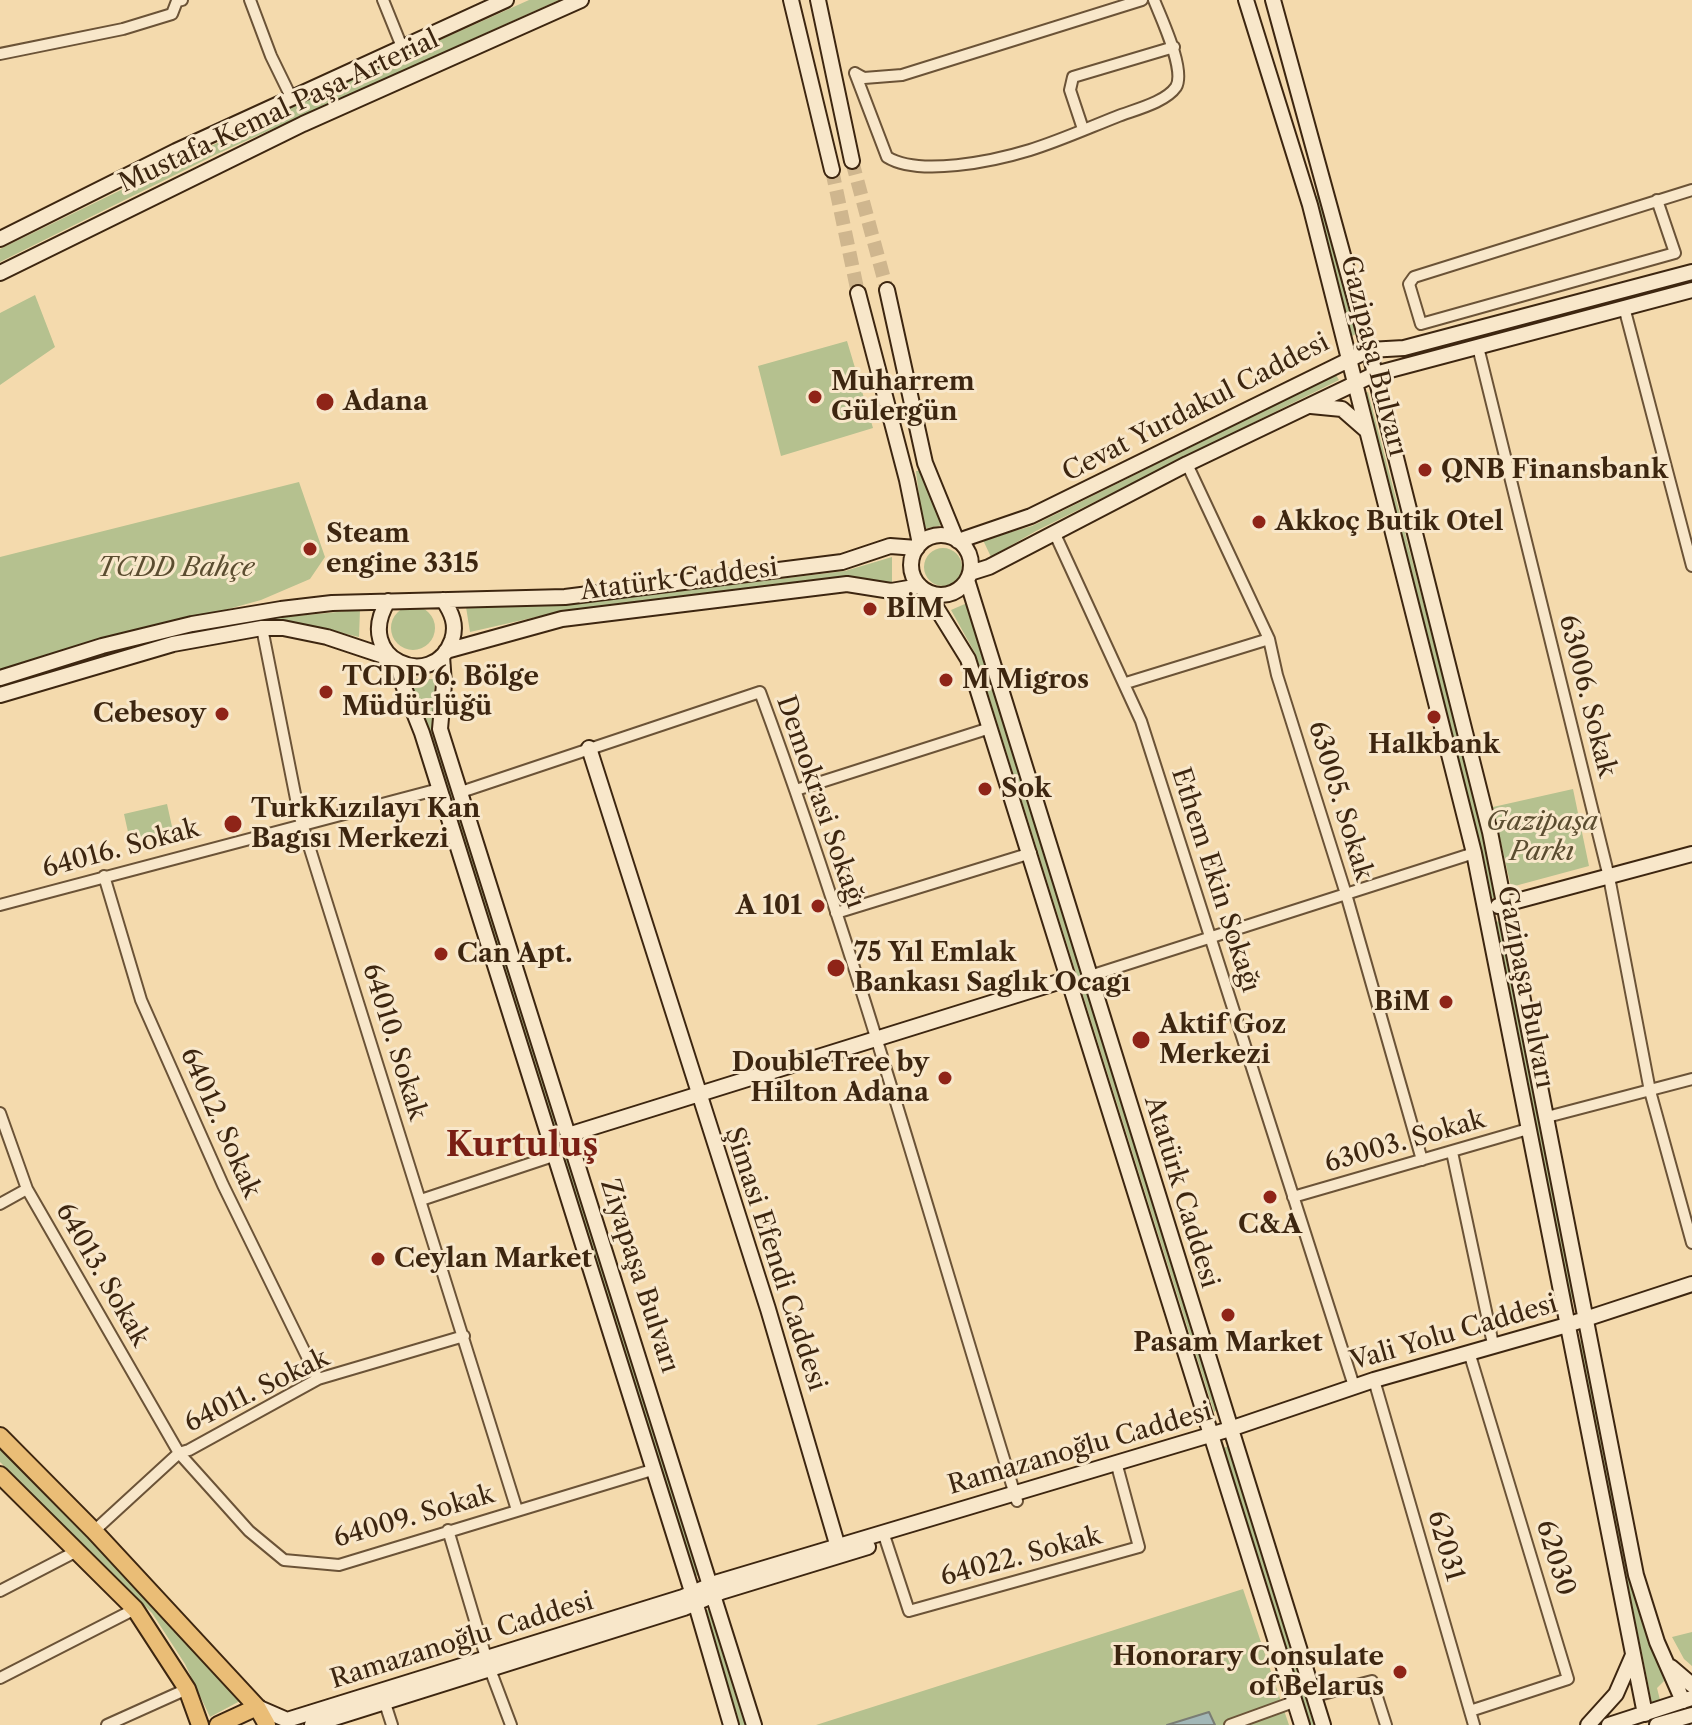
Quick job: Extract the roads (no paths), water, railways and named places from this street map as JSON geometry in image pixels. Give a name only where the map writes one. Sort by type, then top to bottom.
[{"type":"main road","name":"Mustafa Kemal Paşa Arterial","points":[[0,239],[176,151],[506,0]]},
{"type":"main road","name":"Mustafa Kemal Paşa Arterial","points":[[0,273],[303,124],[581,0]]},
{"type":"main road","points":[[791,0],[832,170]]},
{"type":"main road","points":[[818,0],[852,161]]},
{"type":"main road","name":"Gazipaşa Bulvarı","points":[[1246,0],[1310,205],[1474,853],[1645,1714]]},
{"type":"main road","name":"Gazipaşa Bulvarı","points":[[1273,0],[1329,197],[1487,817],[1636,1575],[1666,1662],[1688,1700]]},
{"type":"main road","name":"Cevat Yurdakul Caddesi","points":[[957,540],[1045,510],[1369,350],[1404,348],[1692,272]]},
{"type":"main road","points":[[887,290],[925,463],[957,540]]},
{"type":"main road","name":"Cevat Yurdakul Caddesi","points":[[969,576],[1187,464],[1375,374],[1692,290]]},
{"type":"main road","points":[[858,293],[907,480],[919,546]]},
{"type":"main road","points":[[1306,406],[1342,409],[1367,430]]},
{"type":"main road","points":[[933,536],[949,536],[957,540],[967,550],[971,565],[969,576],[953,592],[935,594],[923,589],[911,565],[919,546],[933,536]]},
{"type":"main road","name":"Atatürk Caddesi","points":[[443,600],[565,597],[842,562],[890,546],[919,546]]},
{"type":"main road","name":"Atatürk Caddesi","points":[[969,576],[1323,1725]]},
{"type":"main road","name":"Atatürk Caddesi","points":[[444,653],[562,619],[847,584],[891,591],[923,589],[968,659],[1302,1725]]},
{"type":"main road","points":[[0,678],[102,646],[192,624],[294,607],[443,600],[454,622],[454,634],[444,653],[426,665],[407,666],[327,637],[283,628],[262,628],[173,644],[0,695]]},
{"type":"main road","points":[[388,601],[377,625],[384,650],[396,661]]},
{"type":"main road","name":"Ziyapaşa Bulvarı","points":[[444,653],[440,729],[754,1725]]},
{"type":"main road","name":"Ziyapaşa Bulvarı","points":[[396,661],[694,1598],[731,1725]]},
{"type":"main road","name":"Şimasi Efendi Caddesi","points":[[589,748],[768,1309],[839,1550]]},
{"type":"main road","points":[[1487,912],[1504,903],[1692,854]]},
{"type":"main road","points":[[568,1135],[1068,979]]},
{"type":"main road","name":"Vali Yolu Caddesi","points":[[1230,1429],[1354,1386],[1567,1325],[1692,1284]]},
{"type":"main road","name":"Ramazanoğlu Caddesi","points":[[257,1707],[284,1721],[383,1697],[839,1550],[1230,1429]]},
{"type":"main road","points":[[0,1436],[94,1531],[257,1707],[267,1725]]},
{"type":"main road","points":[[0,1475],[135,1609],[187,1689],[200,1725]]},
{"type":"main road","points":[[1588,1725],[1616,1694],[1634,1655]]},
{"type":"main road","points":[[1666,1662],[1692,1685]]},
{"type":"main road","name":"Ramazanoğlu Caddesi","points":[[312,1725],[383,1697]]},
{"type":"main road","points":[[1609,1725],[1688,1700]]},
{"type":"main road","points":[[218,1725],[257,1707]]},
{"type":"main road","points":[[1657,1725],[1692,1715]]},
{"type":"street","points":[[0,54],[123,29],[172,14],[177,1],[182,0]]},
{"type":"street","points":[[250,0],[271,56],[291,97]]},
{"type":"street","points":[[383,0],[402,47]]},
{"type":"street","points":[[1142,0],[902,75],[864,78],[855,73],[887,157],[917,167],[969,163],[1030,150],[1170,93],[1178,82],[1174,47],[1154,0]]},
{"type":"street","points":[[1083,129],[1070,90],[1073,77],[1174,47]]},
{"type":"street","points":[[1657,200],[1675,253],[1421,324],[1409,284],[1414,277],[1657,200],[1692,190]]},
{"type":"street","points":[[1624,307],[1692,566]]},
{"type":"street","name":"63006. Sokak","points":[[1478,347],[1609,877],[1650,1091],[1692,1243]]},
{"type":"street","name":"63005. Sokak","points":[[1187,464],[1269,639],[1277,675],[1346,894],[1422,1160]]},
{"type":"street","name":"Ethem Ekin Sokağı","points":[[1054,532],[1141,721],[1354,1386]]},
{"type":"street","name":"64010. Sokak","points":[[262,628],[299,814],[517,1510]]},
{"type":"street","points":[[1126,683],[1269,639]]},
{"type":"street","name":"Demokrasi Sokağı","points":[[461,792],[760,692],[796,790],[877,1037],[1016,1496]]},
{"type":"street","points":[[796,790],[990,728]]},
{"type":"street","name":"64016. Sokak","points":[[0,905],[439,789]]},
{"type":"street","points":[[836,913],[1031,853]]},
{"type":"street","points":[[1090,976],[1474,853]]},
{"type":"street","name":"64012. Sokak","points":[[104,876],[141,1000],[223,1185],[318,1379]]},
{"type":"street","points":[[1547,1117],[1692,1079]]},
{"type":"street","name":"64013. Sokak","points":[[0,1113],[27,1189],[179,1453]]},
{"type":"street","name":"63003. Sokak","points":[[1293,1197],[1528,1129]]},
{"type":"street","points":[[1452,1152],[1493,1344]]},
{"type":"street","points":[[421,1200],[553,1156]]},
{"type":"street","points":[[0,1204],[27,1189]]},
{"type":"street","name":"64011. Sokak","points":[[94,1531],[179,1453],[318,1379],[464,1336]]},
{"type":"street","name":"62030","points":[[1469,1352],[1568,1679],[1470,1711]]},
{"type":"street","name":"62031","points":[[1374,1380],[1474,1725]]},
{"type":"street","name":"64009. Sokak","points":[[179,1453],[249,1531],[284,1560],[339,1565],[652,1470]]},
{"type":"street","name":"64022. Sokak","points":[[884,1537],[909,1611],[1139,1547],[1117,1466]]},
{"type":"street","points":[[448,1530],[488,1664],[511,1725]]},
{"type":"street","points":[[0,1591],[77,1551]]},
{"type":"street","points":[[0,1678],[135,1609]]},
{"type":"street","points":[[1315,1696],[1372,1681],[1386,1725]]},
{"type":"street","points":[[107,1725],[187,1689]]},
{"type":"street","points":[[383,1697],[392,1725]]},
{"type":"street","points":[[1230,1725],[1288,1704]]},
{"type":"tunnel","points":[[852,161],[887,290]]},
{"type":"tunnel","points":[[832,170],[858,293]]},
{"type":"place","name":"Muharrem Gülergün","points":[[815,397]]},
{"type":"place","name":"Adana","points":[[325,402]]},
{"type":"place","name":"QNB Finansbank","points":[[1425,470]]},
{"type":"place","name":"Akkoç Butik Otel","points":[[1259,522]]},
{"type":"place","name":"Steam engine 3315","points":[[310,549]]},
{"type":"place","name":"BİM","points":[[870,609]]},
{"type":"place","name":"M Migros","points":[[946,680]]},
{"type":"place","name":"TCDD 6. Bölge Müdürlüğü","points":[[326,692]]},
{"type":"place","name":"Cebesoy","points":[[222,714]]},
{"type":"place","name":"Halkbank","points":[[1434,717]]},
{"type":"place","name":"Sok","points":[[985,789]]},
{"type":"place","name":"TurkKızılayı Kan Bagısı Merkezi","points":[[233,824]]},
{"type":"place","name":"A 101","points":[[818,906]]},
{"type":"place","name":"Can Apt.","points":[[441,954]]},
{"type":"place","name":"75 Yıl Emlak Bankası Saglık Ocagı","points":[[836,968]]},
{"type":"place","name":"BiM","points":[[1446,1002]]},
{"type":"place","name":"Aktif Goz Merkezi","points":[[1141,1040]]},
{"type":"place","name":"DoubleTree by Hilton Adana","points":[[945,1078]]},
{"type":"place","name":"C&A","points":[[1270,1197]]},
{"type":"place","name":"Ceylan Market","points":[[378,1259]]},
{"type":"place","name":"Pasam Market","points":[[1228,1315]]},
{"type":"place","name":"Honorary Consulate of Belarus","points":[[1400,1672]]},
{"type":"district","name":"Kurtuluş","points":[[522,1146]]},
{"type":"park label","name":"TCDD Bahçe","points":[[176,568]]},
{"type":"park label","name":"Gazipaşa Parkı","points":[[1542,837]]}]
